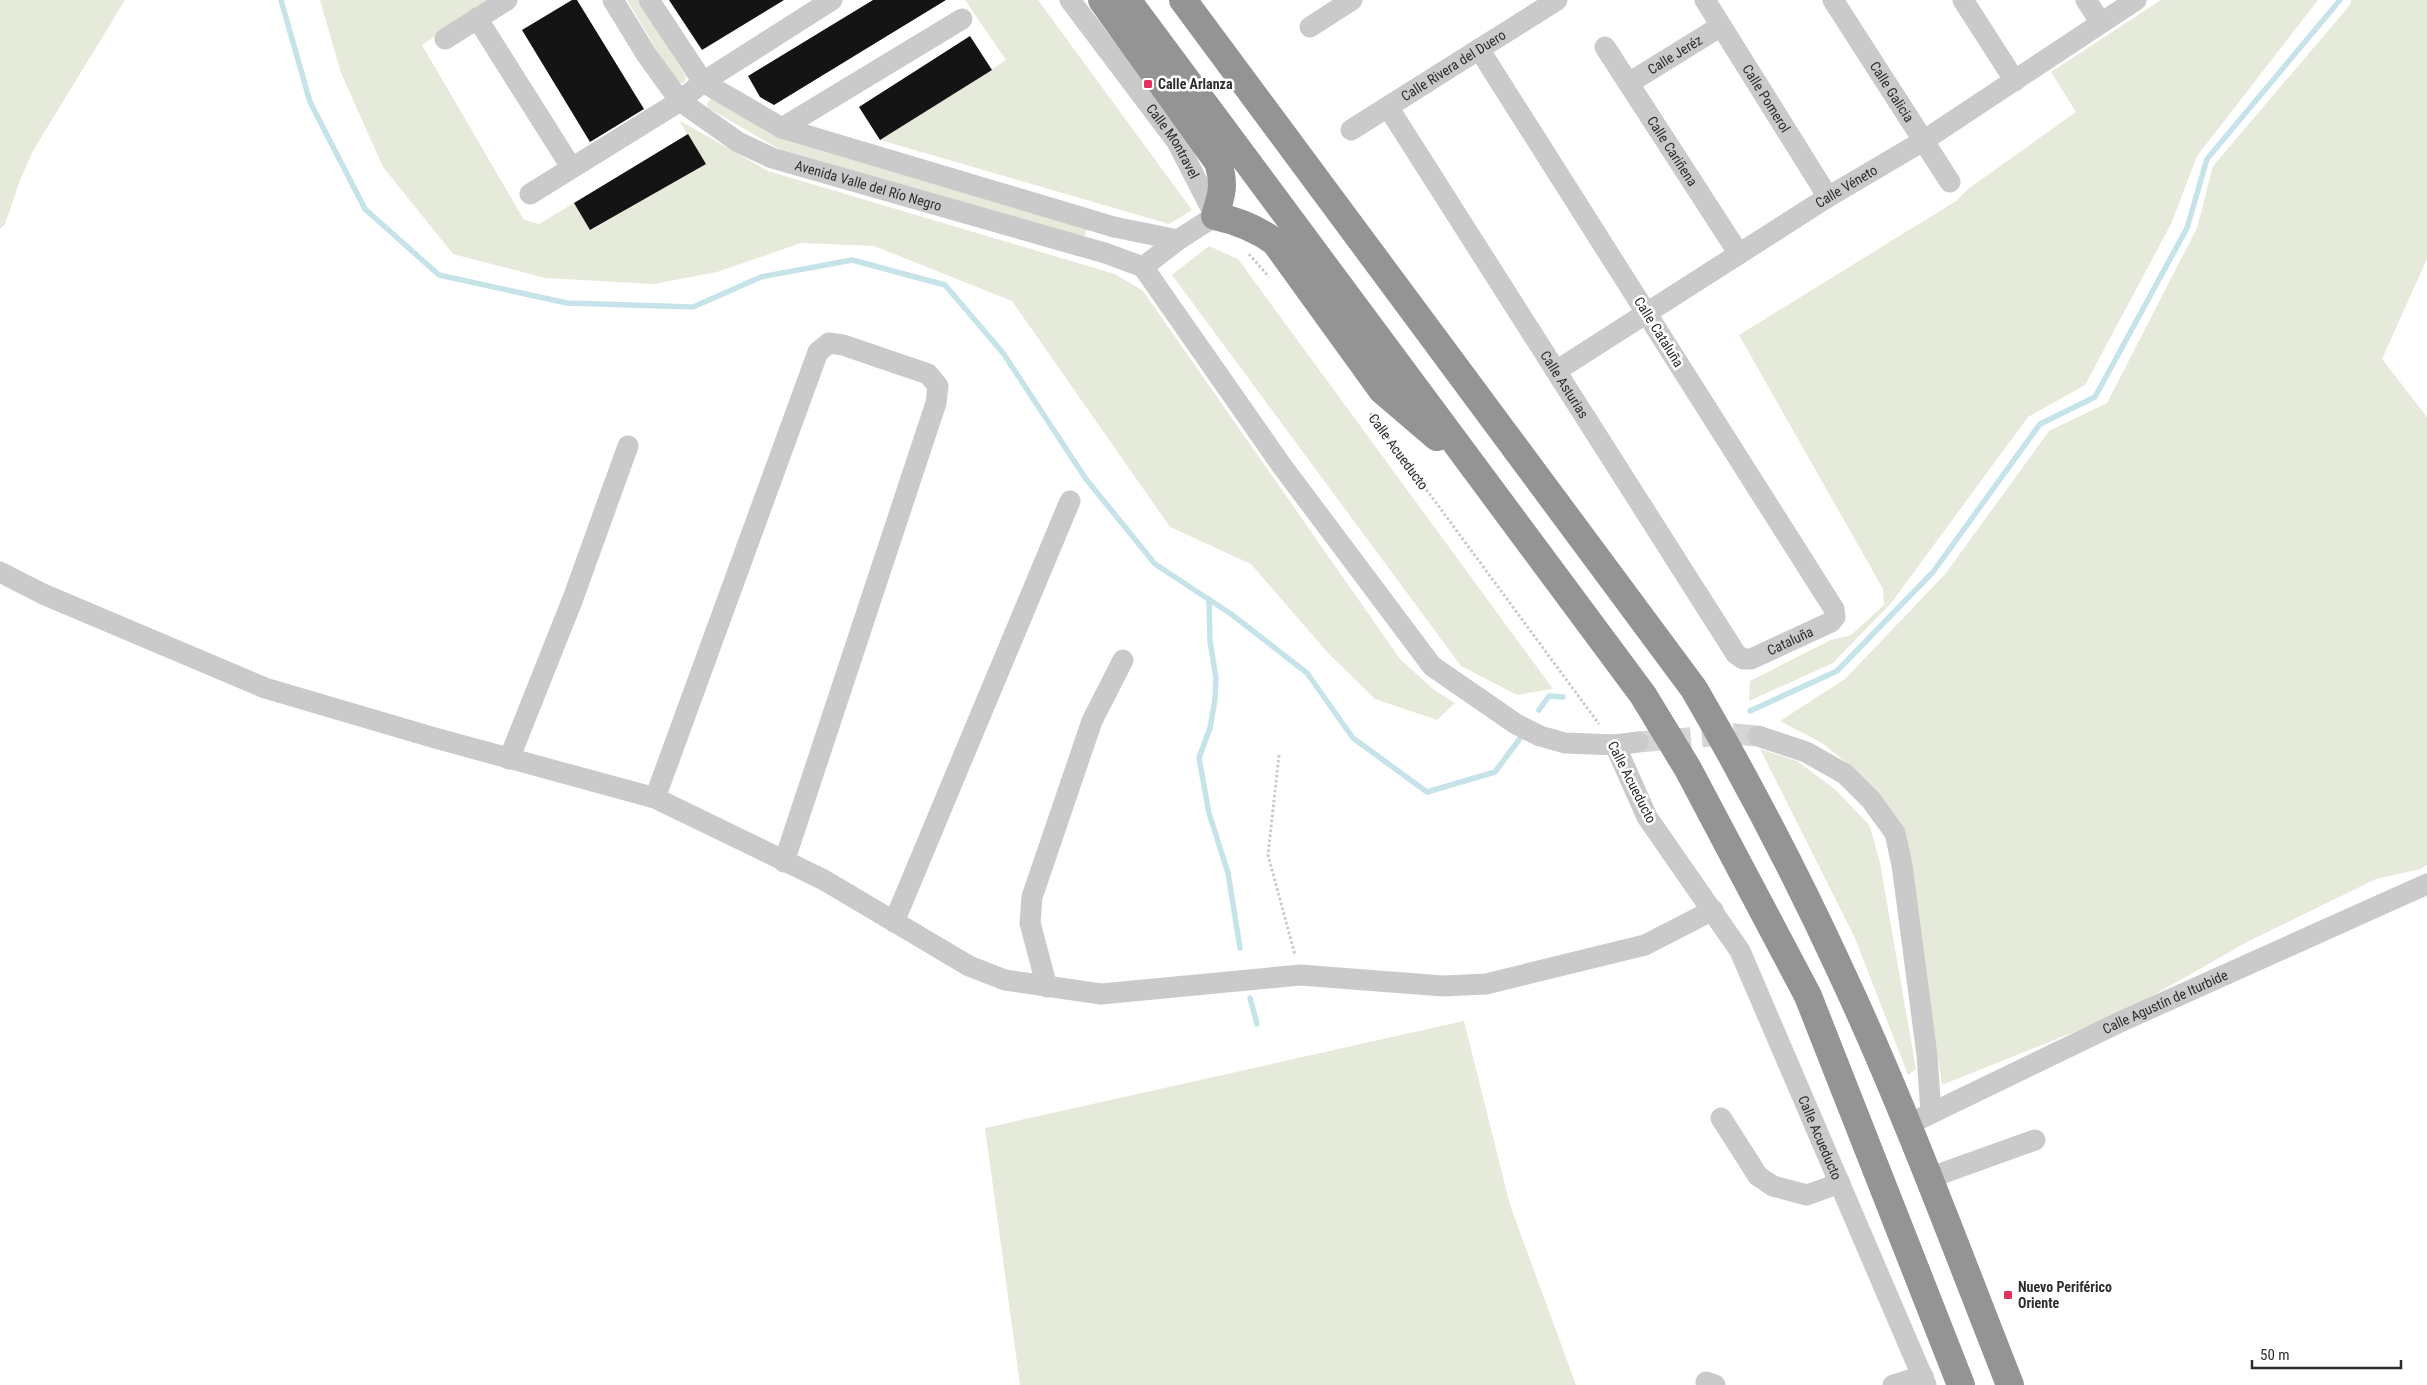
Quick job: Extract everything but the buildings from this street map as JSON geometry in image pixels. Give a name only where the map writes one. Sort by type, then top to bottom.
[{"type":"highway","points":[[1102,0],[1218,162],[1223,180],[1221,198],[1215,216],[1237,221],[1257,229],[1275,242],[1382,390],[1474,470]]},
{"type":"highway","points":[[1128,0],[1643,696],[1688,769],[1808,996],[1961,1385]]},
{"type":"highway","points":[[1183,0],[1694,689],[1738,764],[1843,975],[1919,1119],[1929,1178],[2010,1385]]},
{"type":"street","points":[[444,39],[507,0]]},
{"type":"street","name":"Avenida Valle del Río Negro","points":[[613,0],[646,54],[680,101],[738,142],[772,158],[1105,253],[1143,267]]},
{"type":"street","points":[[649,0],[704,82],[782,128],[1114,226],[1178,240]]},
{"type":"street","points":[[530,194],[680,101],[704,82],[832,0]]},
{"type":"street","name":"Calle Montravel","points":[[1070,0],[1177,142],[1215,216]]},
{"type":"street","points":[[1310,27],[1352,0]]},
{"type":"street","name":"Calle Rivera del Duero","points":[[1351,130],[1557,0]]},
{"type":"street","name":"Calle Pomerol","points":[[1705,0],[1828,197]]},
{"type":"street","name":"Calle Galicia","points":[[1833,0],[1950,182]]},
{"type":"street","points":[[1963,0],[2015,81]]},
{"type":"street","points":[[2086,0],[2101,23]]},
{"type":"street","name":"Calle Véneto","points":[[1556,371],[1828,197],[1923,141],[2136,0]]},
{"type":"street","points":[[477,18],[571,167]]},
{"type":"street","points":[[782,128],[962,19]]},
{"type":"street","name":"Calle Jeréz","points":[[1629,83],[1721,26]]},
{"type":"street","name":"Calle Cariñena","points":[[1605,46],[1739,254]]},
{"type":"street","name":"Calle Cataluña","points":[[1479,49],[1834,609],[1835,617]]},
{"type":"street","name":"Calle Asturias","points":[[1388,107],[1736,654],[1742,659]]},
{"type":"street","points":[[1215,216],[1178,240],[1143,267],[1282,466],[1432,666],[1516,724],[1540,736],[1565,743],[1615,745],[1638,742]]},
{"type":"street","points":[[1105,253],[1101,244],[1102,238],[1104,233],[1114,226]]},
{"type":"street","points":[[656,798],[818,352],[829,343],[843,345],[928,374],[938,386],[936,403],[784,862]]},
{"type":"street","points":[[509,759],[572,601],[628,446]]},
{"type":"street","points":[[894,922],[1070,501]]},
{"type":"street","points":[[0,572],[43,594],[265,688],[509,759],[656,798],[824,880],[969,966],[1005,980],[1100,994],[1300,975],[1443,986],[1486,984],[1645,945],[1713,910]]},
{"type":"street","name":"Cataluña","points":[[1742,659],[1751,659],[1831,622],[1835,617]]},
{"type":"street","points":[[1046,987],[1030,923],[1032,896],[1092,720],[1123,660]]},
{"type":"street","points":[[1758,736],[1806,752],[1845,774],[1871,800],[1895,834],[1902,865],[1927,1055],[1919,1119]]},
{"type":"street","name":"Calle Acueducto","points":[[1615,745],[1647,817],[1740,951],[1924,1381]]},
{"type":"street","name":"Calle Agustín de Iturbide","points":[[1919,1119],[2120,1022],[2427,884]]},
{"type":"street","points":[[1721,1118],[1758,1176],[1773,1186],[1808,1195],[1840,1183]]},
{"type":"street","points":[[1929,1178],[2035,1140]]},
{"type":"street","points":[[1893,1385],[1924,1381]]},
{"type":"path","points":[[1246,251],[1271,279]]},
{"type":"path","name":"Calle Acueducto","points":[[1366,407],[1615,745]]},
{"type":"path","points":[[1279,755],[1268,855],[1300,975]]},
{"type":"green space","points":[[0,0],[125,0],[34,149],[20,180],[5,224],[0,229]]},
{"type":"green space","points":[[320,0],[490,0],[422,45],[524,220],[539,224],[574,203],[591,230],[705,164],[679,120],[768,171],[1115,274],[1143,291],[1400,659],[1433,689],[1455,703],[1437,720],[1375,699],[1328,653],[1251,564],[1170,527],[1012,301],[874,246],[801,243],[717,272],[654,284],[545,278],[453,254],[383,167],[341,73]]},
{"type":"green space","points":[[627,0],[638,0],[686,77],[684,83],[676,83]]},
{"type":"green space","points":[[965,0],[1038,0],[1192,210],[1169,224],[880,140],[1006,60]]},
{"type":"green space","points":[[2161,0],[2318,0],[2197,156],[2171,224],[2085,385],[2028,417],[1892,602],[1833,663],[1749,701],[1750,681],[1831,640],[1851,635],[1884,605],[1883,589],[1739,335],[1956,201],[1968,189],[2076,112],[2051,72]]},
{"type":"green space","points":[[2351,0],[2427,0],[2427,259],[2382,359],[2427,417],[2427,865],[2421,869],[2376,879],[2247,942],[2124,1012],[1942,1085],[1907,848],[1853,768],[1822,743],[1780,721],[1845,679],[1946,573],[2049,431],[2107,403],[2197,228],[2213,166],[2350,5]]},
{"type":"green space","points":[[711,98],[1087,229],[1084,238],[779,149],[708,108],[707,104]]},
{"type":"green space","points":[[1209,246],[1238,259],[1553,689],[1517,695],[1461,666],[1172,275]]},
{"type":"green space","points":[[1760,749],[1797,761],[1836,790],[1870,826],[1880,863],[1916,1069],[1908,1075],[1855,938]]},
{"type":"green space","points":[[1464,1021],[1510,1205],[1576,1385],[1020,1385],[985,1128]]},
{"type":"waterway","points":[[281,0],[310,102],[365,209],[439,275],[567,303],[693,307],[761,277],[852,260],[945,285],[1003,353],[1086,479],[1155,564],[1231,614],[1307,673],[1353,738],[1427,792],[1495,772],[1524,733]]},
{"type":"waterway","points":[[1750,711],[1837,671],[1933,572],[2040,424],[2095,397],[2187,228],[2207,159],[2340,0]]},
{"type":"waterway","points":[[1209,599],[1210,641],[1216,678],[1215,699],[1210,728],[1199,758],[1209,813],[1228,873],[1240,948]]},
{"type":"waterway","points":[[1539,710],[1549,696],[1563,697]]},
{"type":"waterway","points":[[1250,998],[1257,1024]]},
{"type":"tunnel","points":[[1638,742],[1734,734],[1758,736]]},
{"type":"place","name":"Calle Arlanza","points":[[1148,84]]},
{"type":"place","name":"Nuevo Periférico Oriente","points":[[2008,1295]]}]
